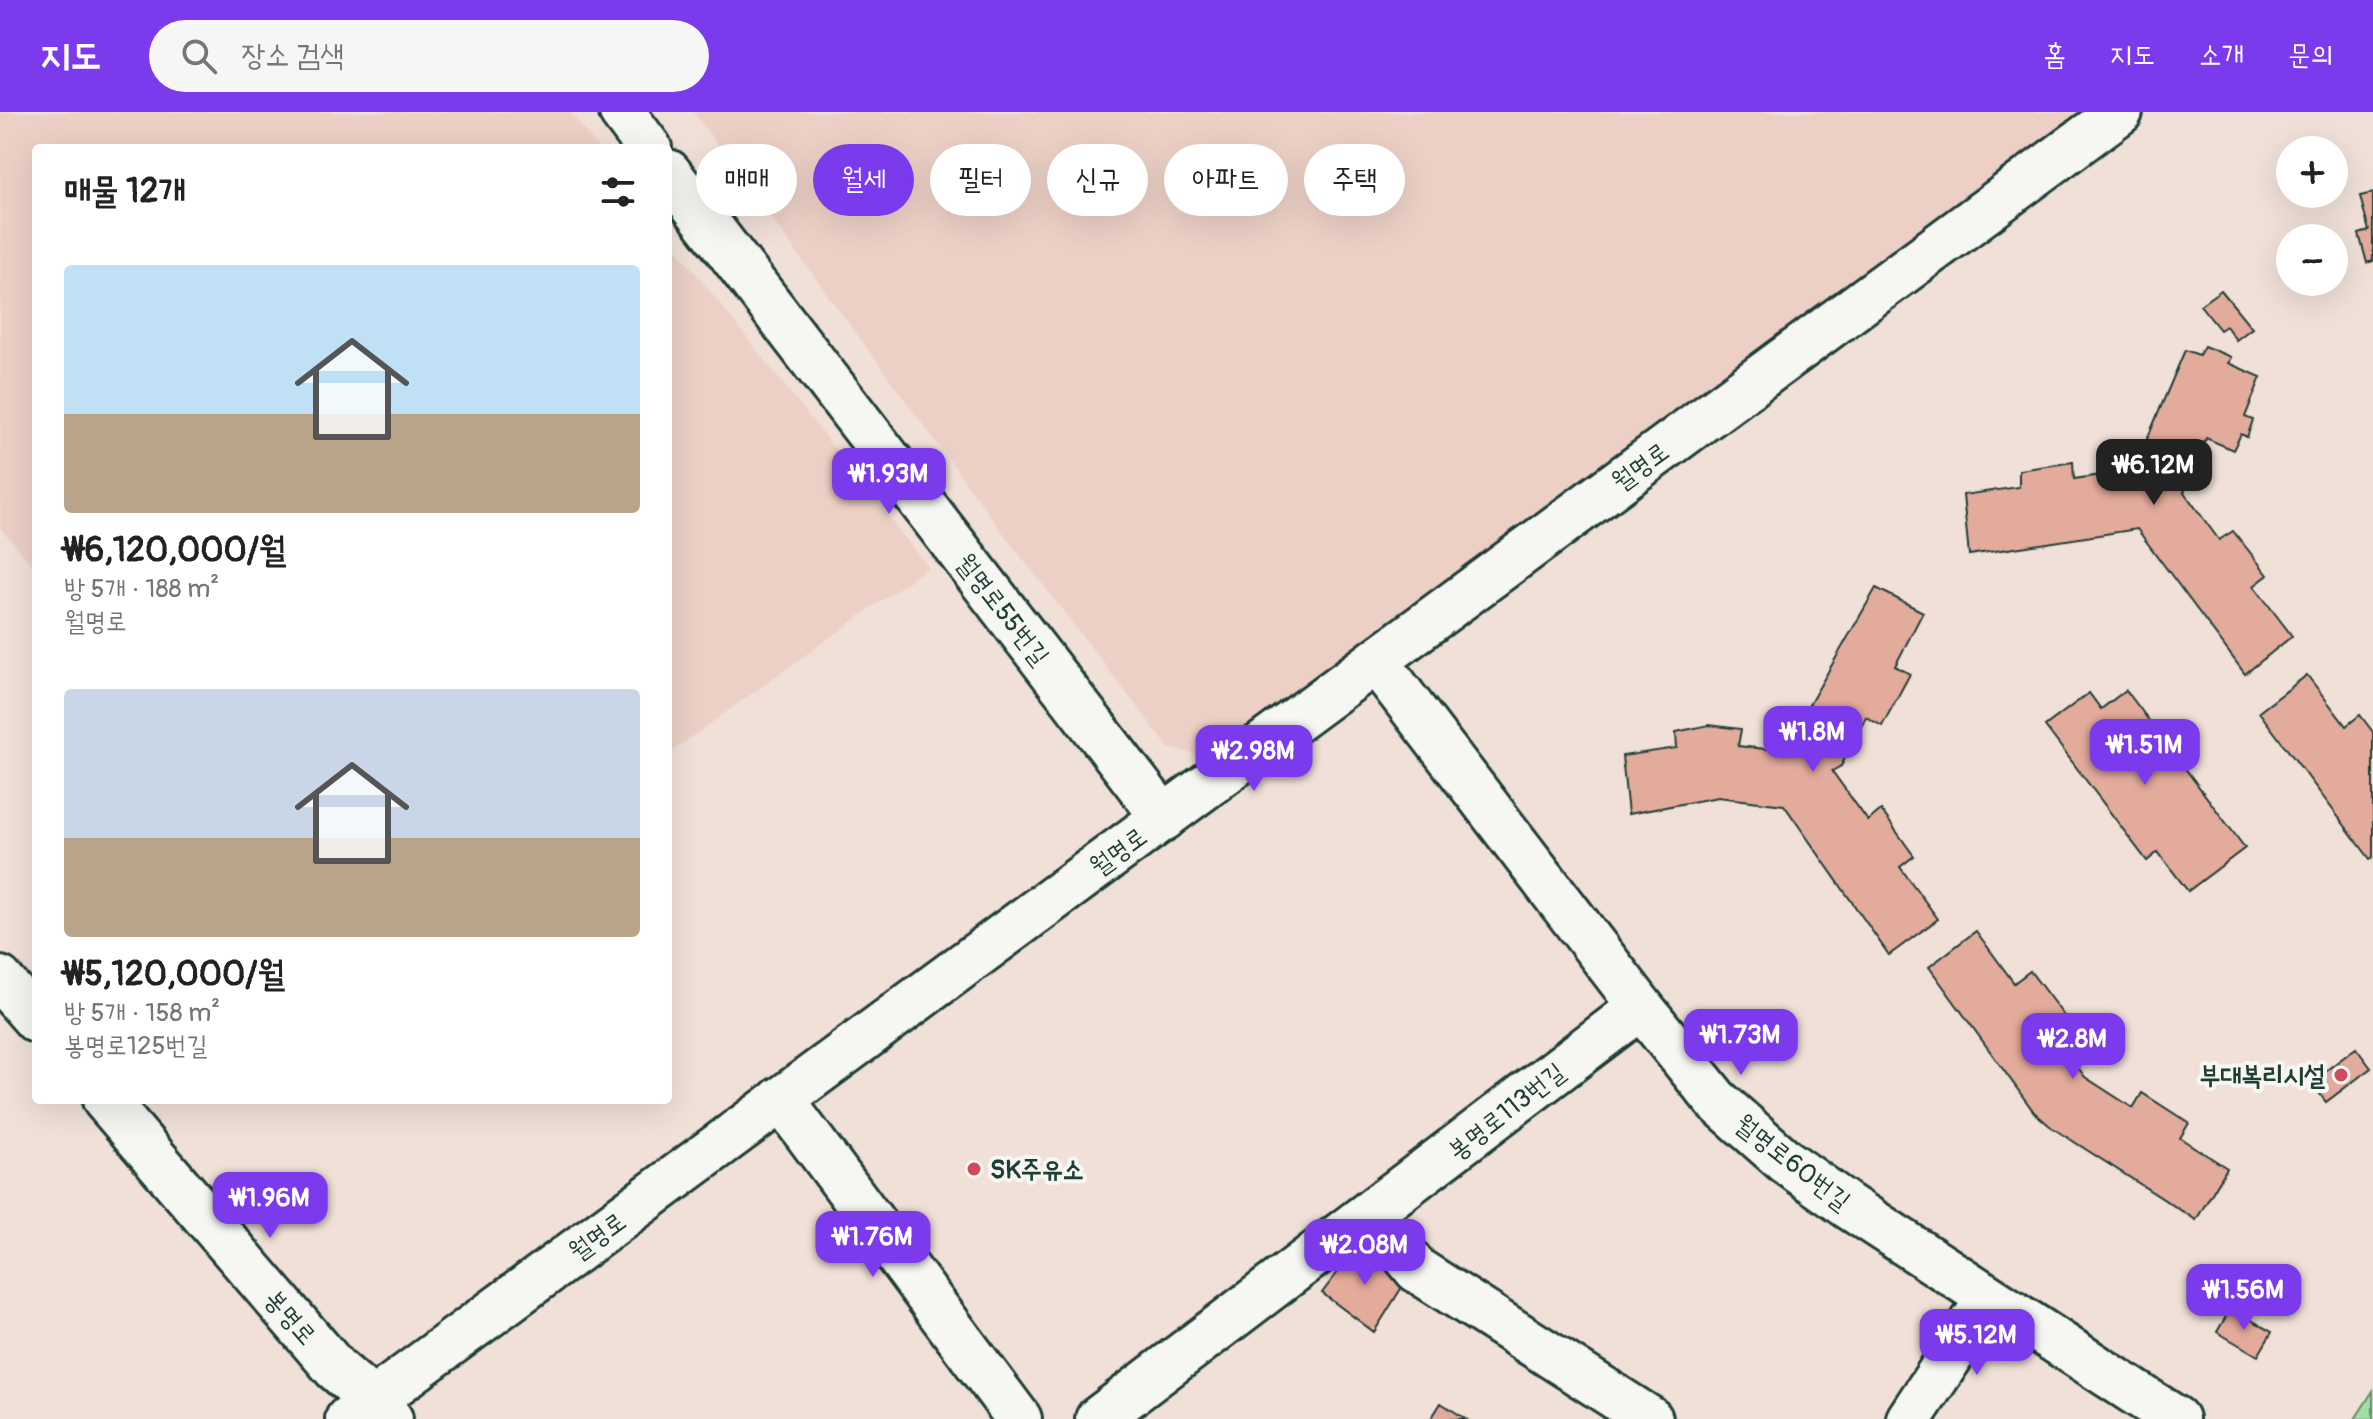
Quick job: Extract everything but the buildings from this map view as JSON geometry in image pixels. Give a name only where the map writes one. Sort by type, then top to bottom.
[{"type":"street","points":[[622,112],[646,144]]},
{"type":"street","name":"월명로","points":[[370,1413],[781,1099],[2120,112]]},
{"type":"street","name":"월명로55번길","points":[[672,177],[1164,818]]},
{"type":"street","name":"월명로60번길","points":[[1376,661],[1716,1100],[1785,1161],[1848,1206],[2176,1419]]},
{"type":"street","points":[[0,979],[32,1015]]},
{"type":"street","name":"봉명로113번길","points":[[1098,1419],[1641,1007]]},
{"type":"street","points":[[781,1099],[1019,1419]]},
{"type":"street","name":"봉명로","points":[[108,1104],[370,1413]]},
{"type":"street","points":[[1371,1214],[1417,1270],[1635,1410]]},
{"type":"street","points":[[1909,1419],[1989,1298]]},
{"type":"shaded area","points":[[0,112],[570,112],[595,144],[32,144],[32,564],[0,528]]},
{"type":"shaded area","points":[[693,112],[2084,112],[1359,663],[1207,757],[1169,748],[1012,545],[770,216],[797,216],[797,144],[717,144]]},
{"type":"shaded area","points":[[672,243],[928,567],[672,751]]},
{"type":"green space","points":[[2373,1391],[2373,1419],[2355,1419]]},
{"type":"place","name":"부대복리시설","points":[[2341,1075]]},
{"type":"place","name":"SK주유소","points":[[974,1169]]}]
